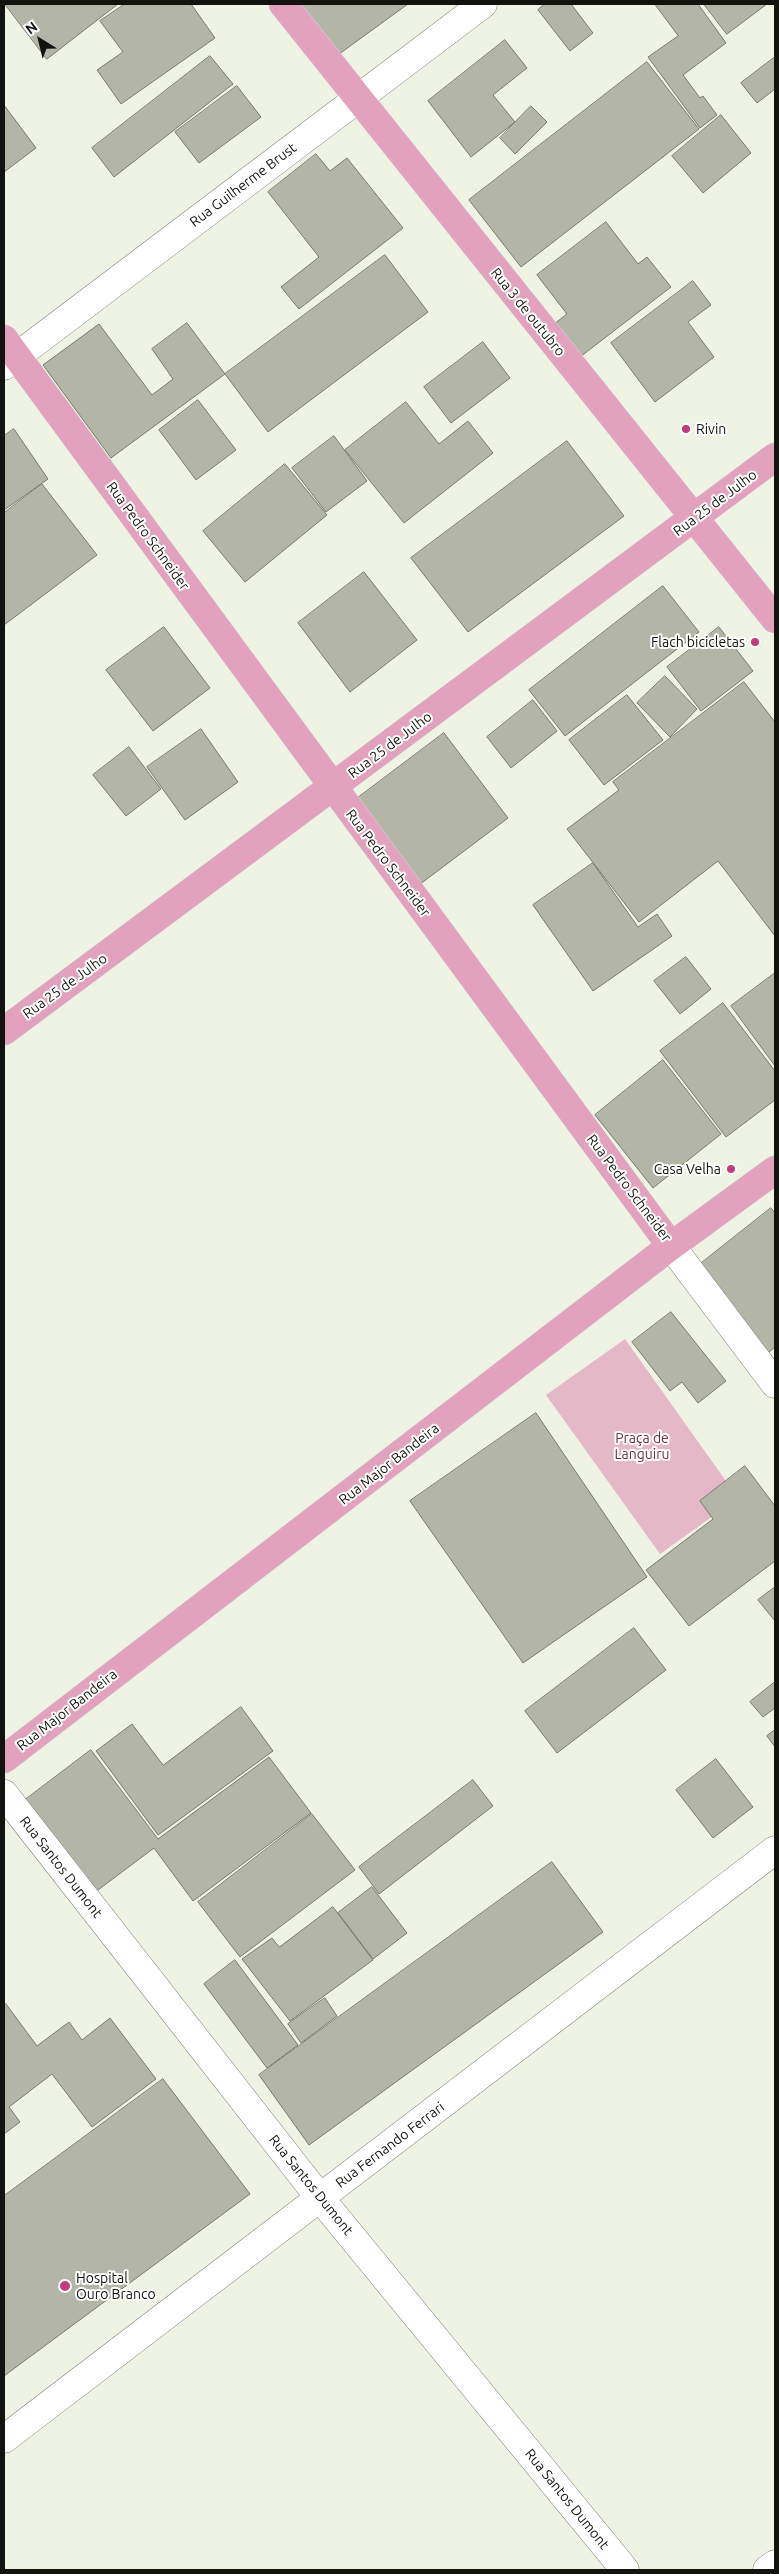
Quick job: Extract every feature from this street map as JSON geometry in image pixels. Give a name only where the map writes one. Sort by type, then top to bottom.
[{"type":"main road","name":"Rua 3 de outubro","points":[[283,4],[775,618]]},
{"type":"main road","name":"Rua Pedro Schneider","points":[[8,354],[671,1246]]},
{"type":"main road","name":"Rua 25 de Julho","points":[[4,1031],[775,457]]},
{"type":"main road","name":"Rua Major Bandeira","points":[[4,1759],[671,1246],[775,1170]]},
{"type":"street","name":"Rua Guilherme Brust","points":[[8,354],[358,98],[483,4]]},
{"type":"street","name":"Rua Pedro Schneider","points":[[671,1246],[775,1384]]},
{"type":"street","name":"Rua Santos Dumont","points":[[4,1794],[320,2198],[625,2570]]},
{"type":"street","name":"Rua Fernando Ferrari","points":[[4,2439],[775,1850]]},
{"type":"street","points":[[767,2570],[775,2564]]},
{"type":"green space","name":"Praça de Languiru","points":[[625,1339],[738,1498],[660,1554],[546,1395]]},
{"type":"building","points":[[5,4],[118,4],[47,59]]},
{"type":"building","points":[[125,4],[191,4],[215,38],[121,104],[97,70],[123,52],[100,21]]},
{"type":"building","points":[[305,4],[408,4],[335,57],[300,8]]},
{"type":"building","points":[[545,4],[571,4],[593,33],[570,51],[538,10]]},
{"type":"building","points":[[655,4],[698,4],[726,43],[683,75],[700,98],[703,96],[717,115],[700,128],[648,57],[678,36]]},
{"type":"building","points":[[704,4],[767,4],[727,34]]},
{"type":"building","points":[[505,40],[527,68],[493,95],[515,122],[471,157],[428,101]]},
{"type":"building","points":[[210,56],[233,84],[114,177],[92,148]]},
{"type":"building","points":[[775,57],[775,89],[757,103],[741,83]]},
{"type":"building","points":[[647,62],[699,129],[521,267],[469,200]]},
{"type":"building","points":[[237,86],[261,117],[199,163],[175,132]]},
{"type":"building","points":[[4,105],[36,148],[4,172]]},
{"type":"building","points":[[531,106],[547,122],[515,154],[500,138]]},
{"type":"building","points":[[721,115],[751,153],[703,193],[672,156]]},
{"type":"building","points":[[316,154],[330,171],[347,158],[403,228],[299,309],[281,287],[319,257],[268,192]]},
{"type":"building","points":[[606,222],[638,264],[647,257],[671,287],[580,357],[554,324],[567,314],[537,275]]},
{"type":"building","points":[[385,255],[428,312],[268,432],[225,374]]},
{"type":"building","points":[[693,281],[711,305],[688,322],[714,357],[655,402],[611,343]]},
{"type":"building","points":[[187,323],[225,374],[111,458],[43,365],[99,324],[152,395],[173,379],[152,349]]},
{"type":"building","points":[[483,342],[510,378],[451,423],[424,387]]},
{"type":"building","points":[[198,400],[236,450],[196,480],[159,430]]},
{"type":"building","points":[[406,402],[439,444],[468,421],[493,453],[404,523],[345,450]]},
{"type":"building","points":[[14,429],[48,479],[4,510],[4,436]]},
{"type":"building","points":[[334,436],[367,481],[326,512],[292,468]]},
{"type":"building","points":[[567,441],[624,516],[468,632],[411,558]]},
{"type":"building","points":[[285,464],[327,515],[245,582],[203,531]]},
{"type":"building","points":[[42,484],[97,555],[4,625],[4,513]]},
{"type":"building","points":[[364,572],[417,640],[350,692],[298,623]]},
{"type":"building","points":[[663,586],[699,632],[565,736],[529,690]]},
{"type":"building","points":[[164,627],[210,688],[153,731],[106,670]]},
{"type":"building","points":[[719,627],[753,671],[701,711],[667,667]]},
{"type":"building","points":[[665,676],[697,709],[670,737],[637,703]]},
{"type":"building","points":[[744,682],[775,722],[775,936],[718,861],[639,922],[567,829],[619,790],[613,782]]},
{"type":"building","points":[[627,695],[663,740],[604,785],[569,740]]},
{"type":"building","points":[[533,700],[557,731],[511,768],[487,737]]},
{"type":"building","points":[[201,729],[238,782],[185,820],[147,767]]},
{"type":"building","points":[[444,733],[508,818],[419,885],[355,800]]},
{"type":"building","points":[[129,747],[161,789],[126,816],[93,775]]},
{"type":"building","points":[[593,863],[638,927],[657,914],[672,936],[593,991],[533,905]]},
{"type":"building","points":[[686,957],[711,989],[680,1014],[654,981]]},
{"type":"building","points":[[775,973],[775,1066],[731,1006]]},
{"type":"building","points":[[723,1003],[775,1071],[775,1100],[726,1137],[660,1051]]},
{"type":"building","points":[[663,1060],[721,1134],[653,1188],[595,1115]]},
{"type":"building","points":[[771,1208],[775,1213],[775,1347],[768,1353],[699,1265]]},
{"type":"building","points":[[671,1312],[726,1381],[698,1403],[682,1382],[670,1391],[632,1342]]},
{"type":"building","points":[[536,1413],[647,1577],[523,1663],[410,1501]]},
{"type":"building","points":[[745,1466],[775,1506],[775,1561],[689,1626],[646,1570],[713,1519],[700,1501]]},
{"type":"building","points":[[775,1587],[775,1621],[758,1600]]},
{"type":"building","points":[[634,1628],[666,1670],[557,1753],[525,1711]]},
{"type":"building","points":[[775,1682],[775,1708],[763,1717],[750,1702]]},
{"type":"building","points":[[241,1707],[273,1751],[158,1835],[96,1751],[132,1724],[163,1765]]},
{"type":"building","points":[[775,1730],[775,1747],[767,1736]]},
{"type":"building","points":[[91,1750],[158,1839],[269,1757],[311,1813],[193,1901],[154,1848],[90,1896],[21,1803]]},
{"type":"building","points":[[716,1759],[753,1807],[713,1838],[676,1790]]},
{"type":"building","points":[[473,1780],[493,1806],[379,1894],[359,1867]]},
{"type":"building","points":[[312,1814],[355,1870],[240,1957],[198,1902]]},
{"type":"building","points":[[552,1862],[603,1932],[309,2145],[259,2075]]},
{"type":"building","points":[[372,1887],[407,1933],[373,1959],[338,1913]]},
{"type":"building","points":[[333,1907],[373,1960],[290,2021],[242,1959],[272,1938],[279,1947]]},
{"type":"building","points":[[235,1960],[298,2045],[267,2068],[204,1984]]},
{"type":"building","points":[[325,1998],[337,2016],[301,2043],[288,2024]]},
{"type":"building","points":[[6,2004],[37,2046],[69,2022],[82,2040],[110,2018],[156,2079],[92,2127],[52,2074],[9,2107],[20,2122],[4,2134],[4,2006]]},
{"type":"building","name":"Hospital Ouro Branco","points":[[163,2079],[250,2194],[4,2376],[4,2196]]},
{"type":"place","name":"Rivin","points":[[686,429]]},
{"type":"place","name":"Flach bicicletas","points":[[755,642]]},
{"type":"place","name":"Casa Velha","points":[[731,1169]]},
{"type":"place","name":"Hospital Ouro Branco","points":[[65,2286]]}]
